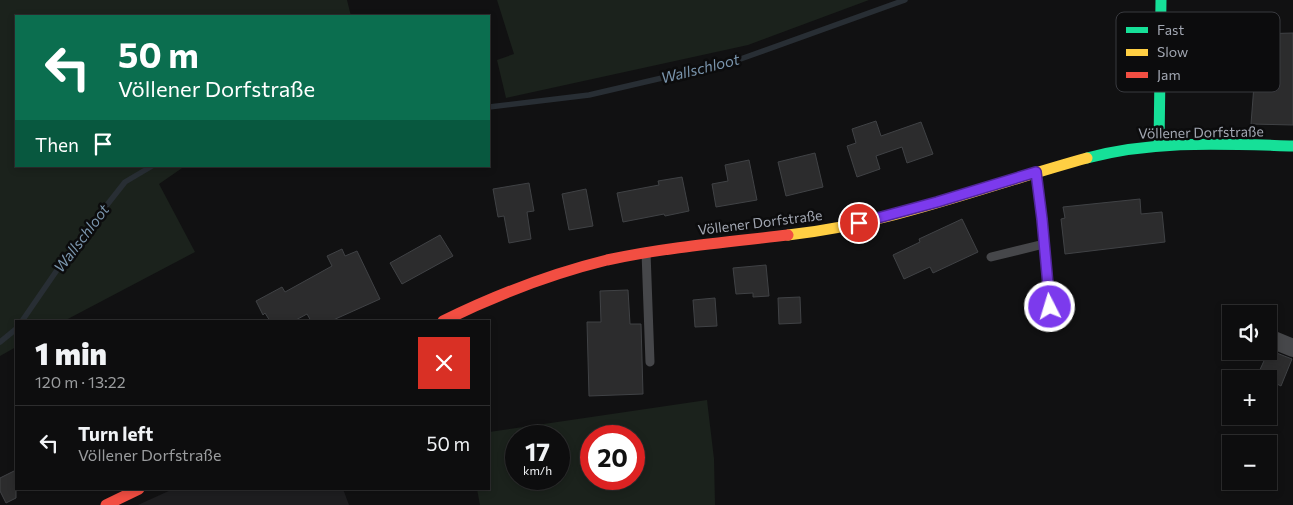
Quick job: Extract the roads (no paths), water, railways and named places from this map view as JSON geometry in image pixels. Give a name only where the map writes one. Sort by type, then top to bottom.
[{"type":"street","points":[[1159,145],[1160,92]]},
{"type":"street","name":"Völlener Dorfstraße","points":[[446,320],[485,301],[552,274],[599,262],[646,252],[841,227],[904,211],[1036,172],[1130,149],[1159,145],[1211,144],[1293,146]]},
{"type":"street","points":[[1277,341],[1293,348]]},
{"type":"street","points":[[106,505],[137,490]]},
{"type":"lane","points":[[1036,172],[1050,307]]},
{"type":"lane","points":[[992,257],[1044,244]]},
{"type":"lane","points":[[646,252],[650,362]]},
{"type":"waterway","name":"Wallschloot","points":[[490,107],[589,95],[735,61],[905,0]]},
{"type":"waterway","name":"Wallschloot","points":[[23,320],[66,257],[125,182],[150,167]]},
{"type":"waterway","name":"Wallschloot","points":[[0,342],[15,330]]}]
